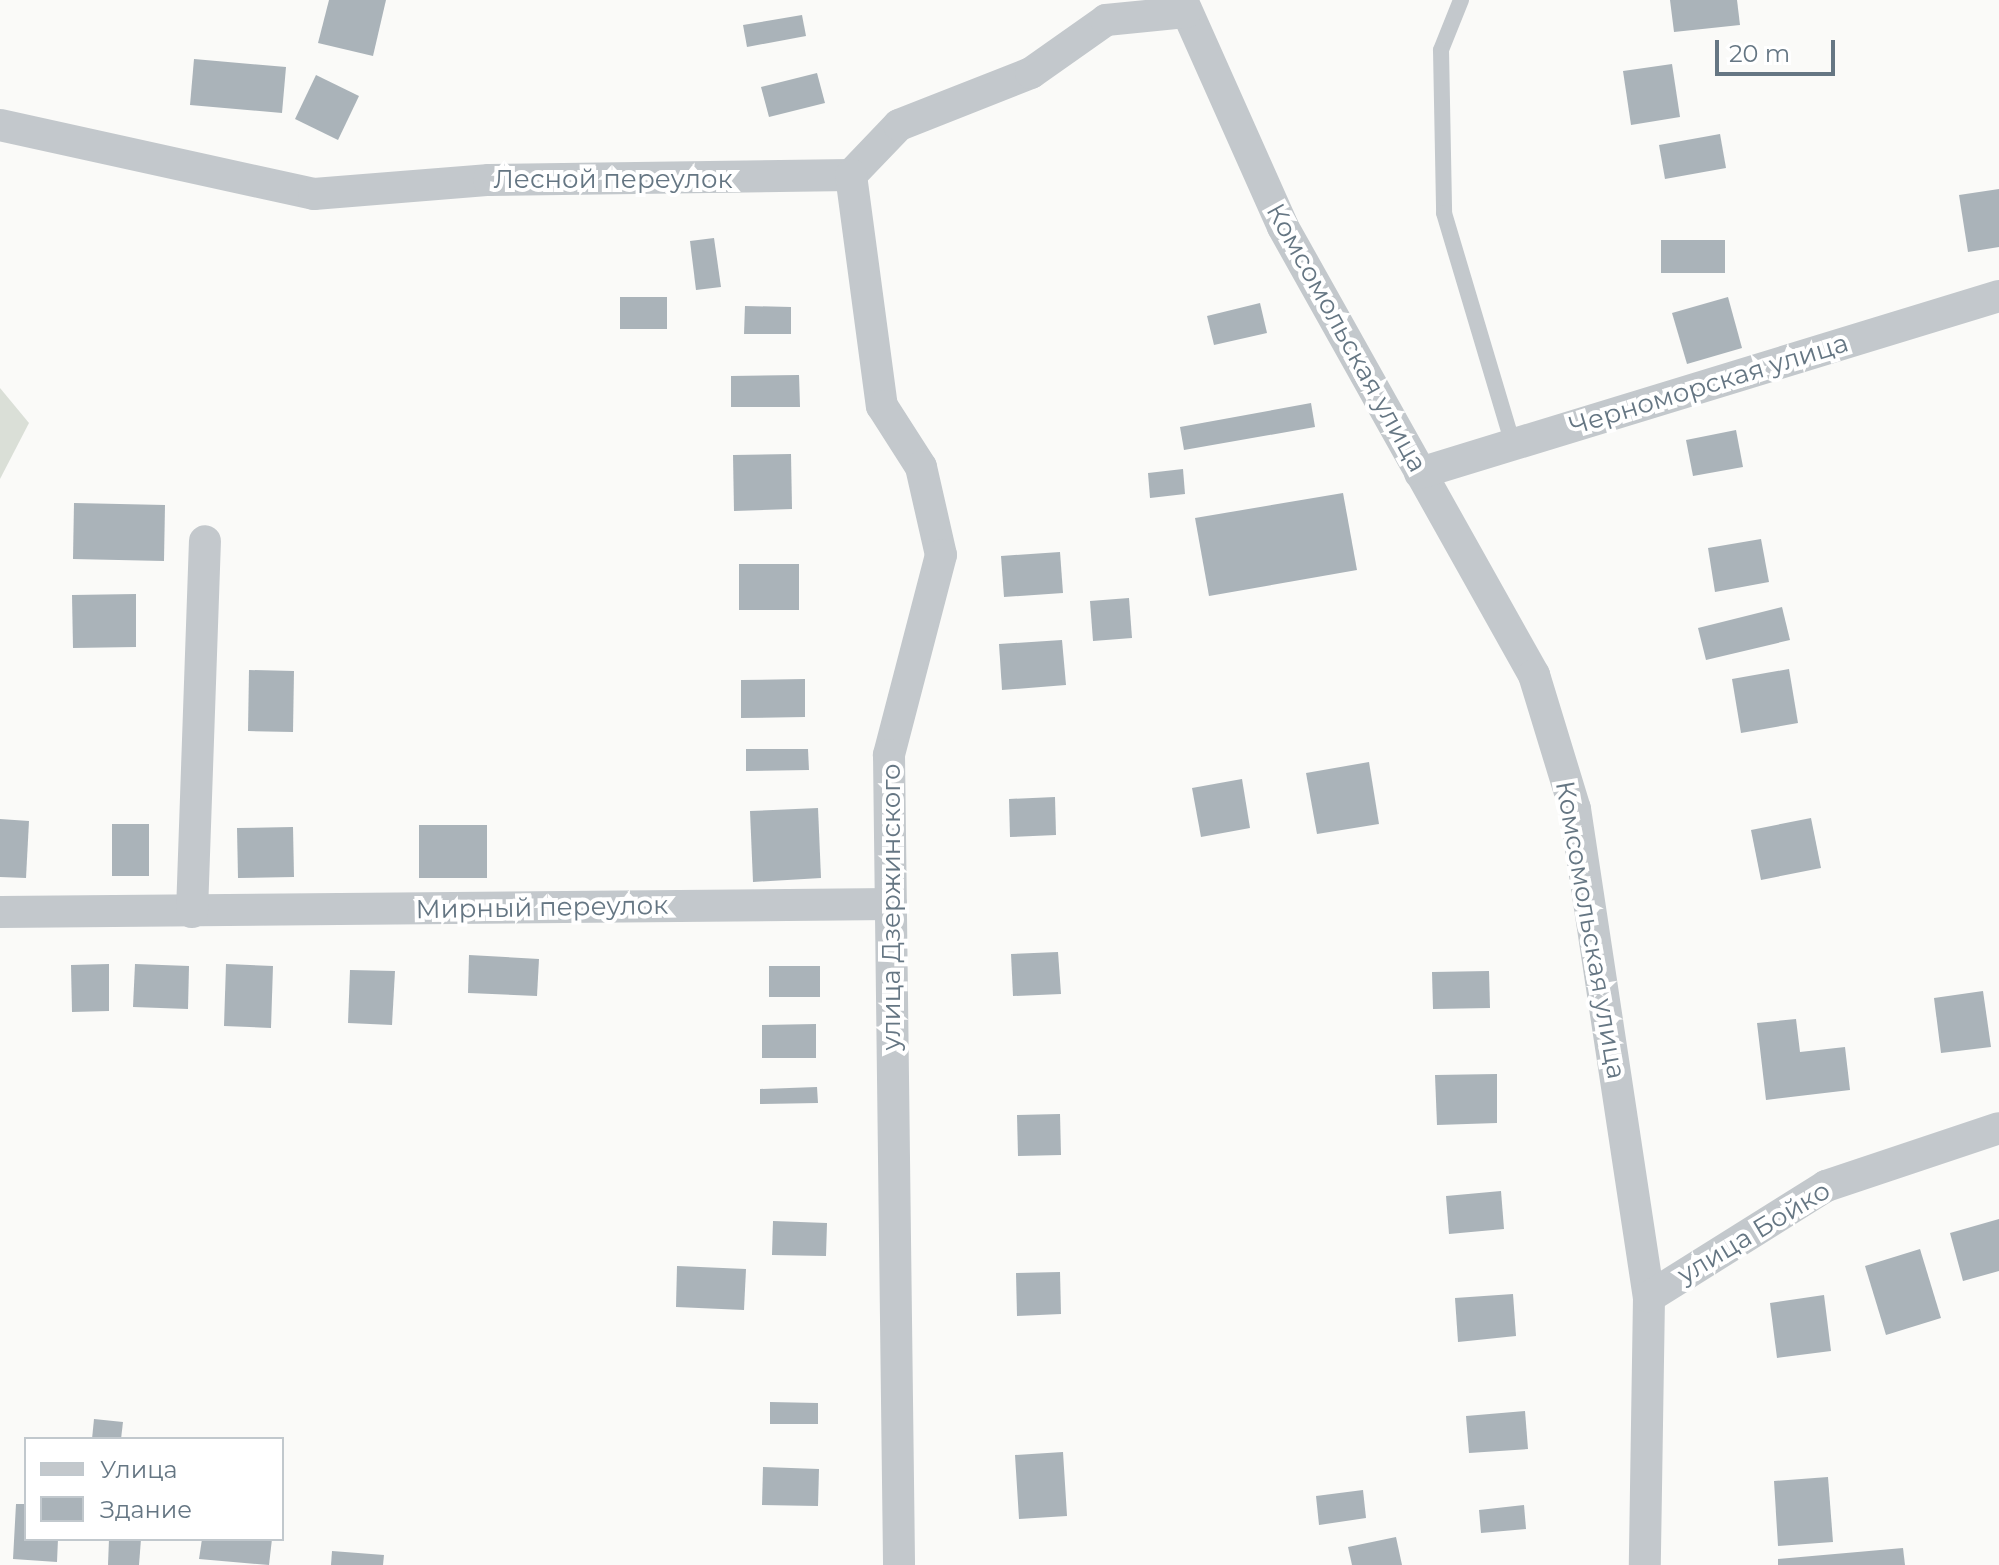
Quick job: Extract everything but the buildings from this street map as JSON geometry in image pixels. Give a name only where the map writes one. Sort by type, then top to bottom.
[{"type":"street","points":[[851,175],[899,125],[1031,73],[1106,20],[1184,6]]},
{"type":"street","name":"Комсомольская улица","points":[[1184,6],[1283,227],[1534,675],[1575,809],[1649,1297],[1645,1565]]},
{"type":"street","name":"Лесной переулок","points":[[0,125],[314,194],[489,180],[851,175]]},
{"type":"street","name":"улица Дзержинского","points":[[851,175],[882,406],[921,467],[941,555],[889,755],[899,1565]]},
{"type":"street","name":"Черноморская улица","points":[[1420,473],[1999,296]]},
{"type":"street","points":[[192,912],[205,541]]},
{"type":"street","name":"Мирный переулок","points":[[0,912],[891,904]]},
{"type":"street","name":"улица Бойко","points":[[1649,1297],[1826,1186],[1999,1128]]},
{"type":"lane","points":[[1461,0],[1441,50],[1444,213],[1513,444]]},
{"type":"shaded area","points":[[0,388],[29,423],[0,479]]}]
